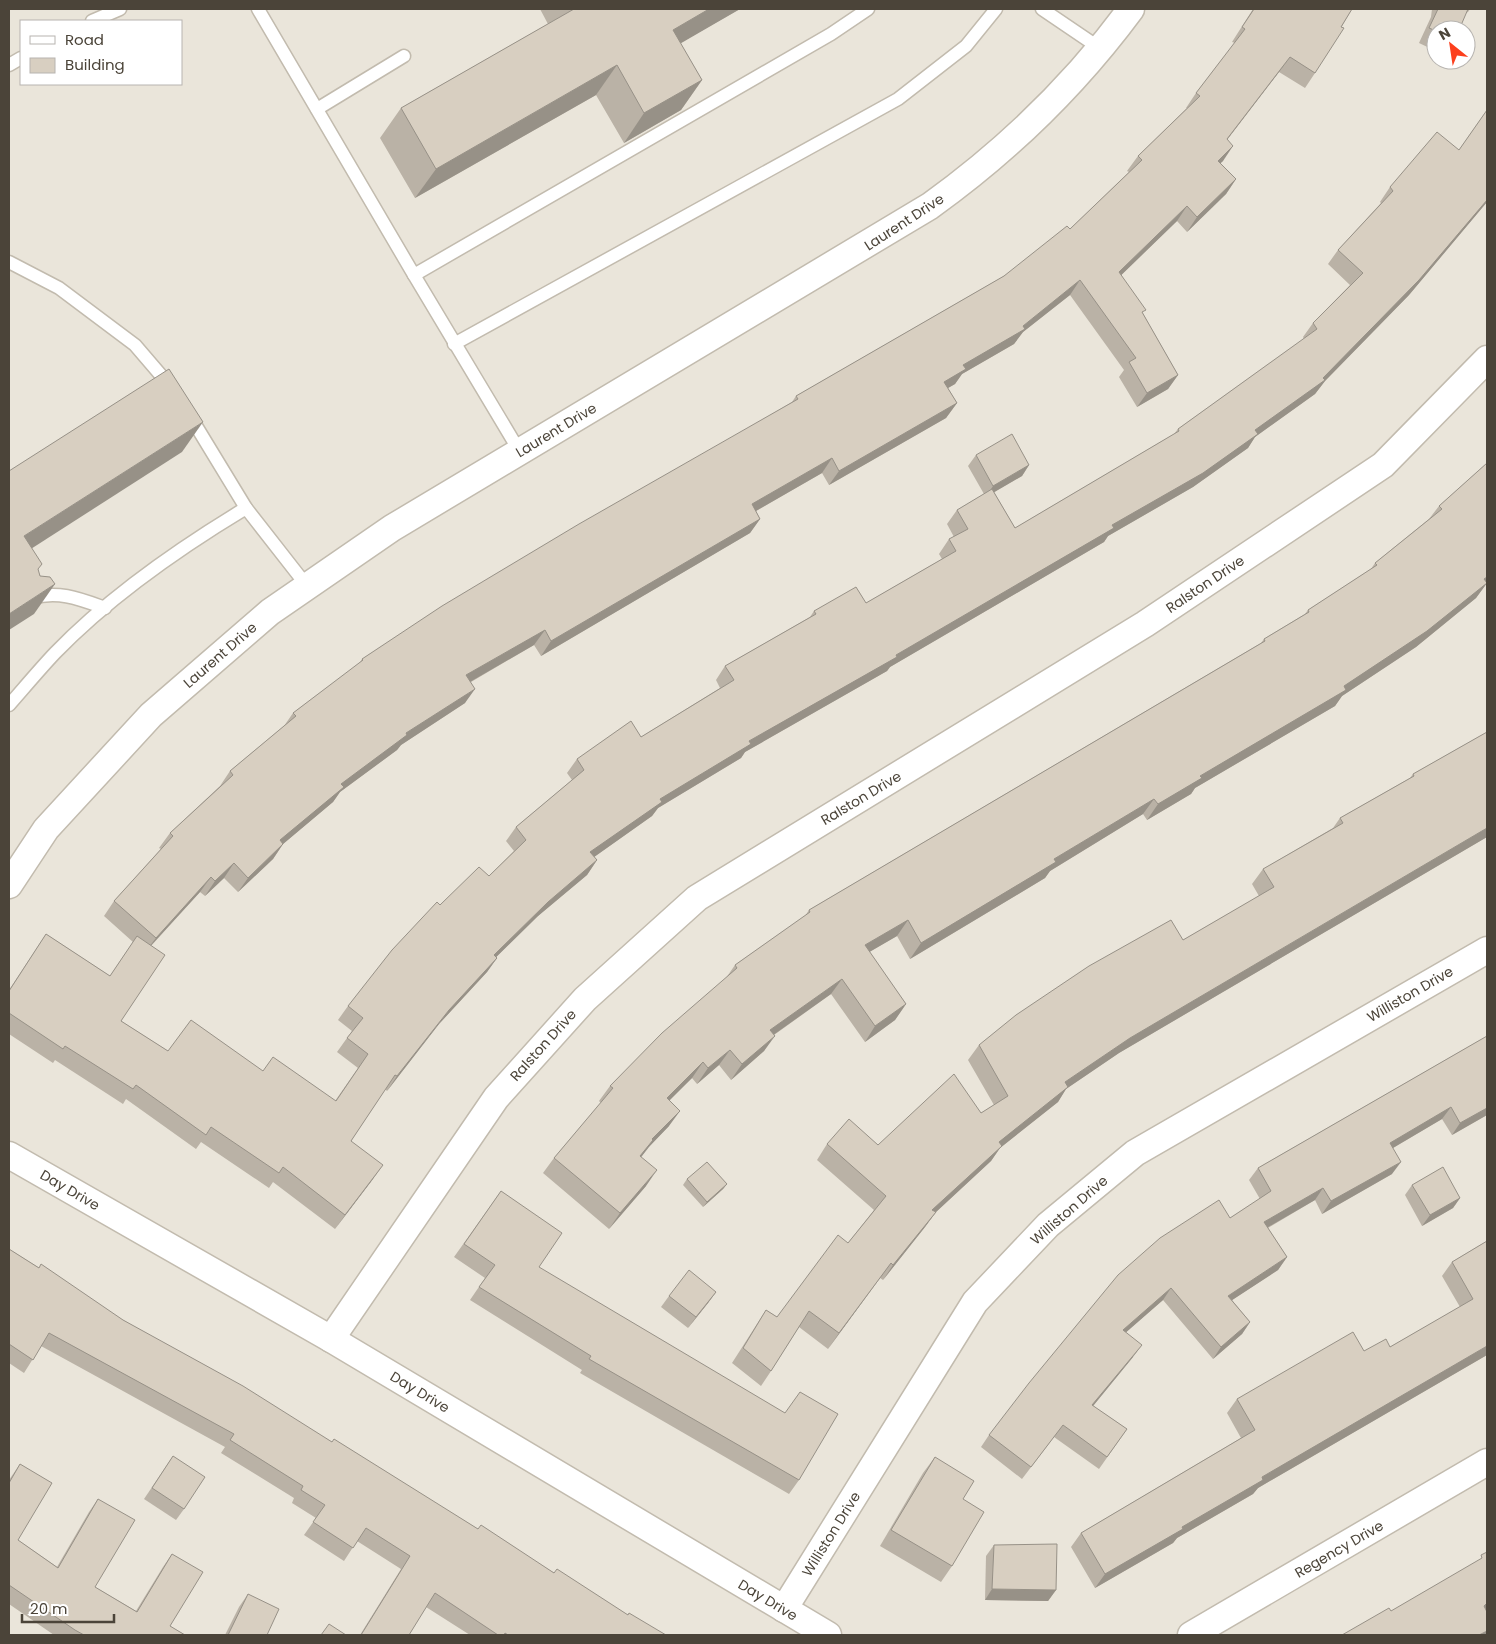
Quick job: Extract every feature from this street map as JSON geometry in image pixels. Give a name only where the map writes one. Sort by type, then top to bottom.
[{"type":"street","name":"Laurent Drive","points":[[9,885],[46,829],[151,715],[270,612],[392,528],[930,206],[969,178],[1025,130],[1101,49],[1131,9]]},
{"type":"street","name":"Ralston Drive","points":[[331,1339],[496,1098],[584,999],[696,898],[1145,624],[1382,465],[1487,359]]},
{"type":"street","name":"Williston Drive","points":[[784,1609],[975,1302],[1048,1225],[1135,1153],[1487,950]]},
{"type":"street","name":"Day Drive","points":[[9,1155],[331,1339],[828,1635]]},
{"type":"street","name":"Regency Drive","points":[[1191,1635],[1487,1462]]},
{"type":"lane","points":[[94,20],[120,9]]},
{"type":"lane","points":[[258,9],[454,344],[520,452]]},
{"type":"lane","points":[[414,276],[831,34],[868,9]]},
{"type":"lane","points":[[454,344],[898,99],[966,46],[996,9]]},
{"type":"lane","points":[[1042,9],[1101,49]]},
{"type":"lane","points":[[317,109],[404,56]]},
{"type":"lane","points":[[9,65],[20,59]]},
{"type":"lane","points":[[9,262],[58,288],[135,345],[180,400],[246,508],[307,586]]},
{"type":"lane","points":[[9,705],[55,653],[105,608],[204,534],[246,508]]},
{"type":"lane","points":[[25,600],[47,593],[75,597],[105,608]]},
{"type":"shaded area","points":[[9,9],[1487,9],[1487,1635],[9,1635]]},
{"type":"building","points":[[574,9],[709,9],[673,30],[702,80],[644,113],[617,65],[436,169],[401,108]]},
{"type":"building","points":[[1254,9],[1352,9],[1341,27],[1344,28],[1315,73],[1290,57],[1227,139],[1233,146],[1218,161],[1236,179],[1197,217],[1187,206],[1119,272],[1146,310],[1142,312],[1178,375],[1147,393],[1129,362],[1136,358],[1080,280],[1023,326],[1025,329],[963,365],[966,369],[944,382],[957,403],[839,471],[832,458],[752,504],[760,519],[551,641],[545,630],[466,675],[475,689],[406,733],[407,735],[341,784],[344,787],[280,840],[283,844],[248,878],[234,863],[215,881],[211,877],[156,938],[114,901],[173,836],[170,833],[233,775],[230,771],[296,716],[293,713],[362,659],[442,606],[579,524],[798,399],[796,396],[1004,276],[1067,226],[1070,229],[1142,160],[1138,156],[1200,96],[1196,93],[1245,29],[1242,27]]},
{"type":"building","points":[[1438,9],[1468,9],[1463,20],[1433,20]]},
{"type":"building","points":[[1487,110],[1487,200],[1419,280],[1323,378],[1325,380],[1255,430],[1258,434],[1203,473],[1112,525],[1114,528],[896,655],[897,657],[749,741],[751,744],[660,799],[662,802],[590,852],[597,860],[548,902],[494,955],[497,958],[449,1010],[397,1076],[395,1075],[351,1141],[383,1165],[345,1215],[283,1167],[279,1173],[211,1127],[206,1135],[136,1085],[133,1089],[65,1046],[63,1049],[9,1013],[9,991],[46,934],[110,976],[137,936],[165,955],[121,1021],[168,1051],[191,1020],[263,1071],[273,1057],[336,1101],[368,1054],[347,1038],[363,1018],[348,1006],[392,950],[437,902],[440,905],[479,867],[489,876],[526,840],[516,827],[584,770],[577,759],[631,721],[641,737],[734,680],[725,666],[816,614],[814,611],[856,587],[866,603],[956,551],[949,539],[968,529],[957,510],[992,489],[1015,528],[1179,431],[1178,429],[1317,329],[1313,323],[1363,273],[1338,250],[1393,191],[1390,187],[1437,132],[1459,150]]},
{"type":"building","points":[[169,369],[203,422],[24,536],[42,564],[38,569],[40,576],[50,577],[55,584],[9,614],[9,471]]},
{"type":"building","points":[[1012,434],[1029,465],[993,486],[976,455]]},
{"type":"building","points":[[1487,463],[1487,577],[1484,579],[1487,583],[1427,631],[1344,686],[1346,690],[1200,776],[1202,778],[1158,804],[1154,799],[1054,859],[1056,862],[921,943],[908,920],[865,945],[906,1004],[875,1026],[842,979],[770,1030],[775,1036],[742,1064],[730,1050],[708,1068],[703,1062],[667,1098],[680,1111],[652,1139],[640,1156],[657,1170],[620,1213],[554,1158],[613,1088],[610,1086],[662,1033],[737,968],[735,965],[810,912],[809,910],[1265,641],[1264,639],[1309,612],[1308,610],[1377,565],[1375,563],[1442,509],[1439,506]]},
{"type":"building","points":[[1487,732],[1487,828],[1130,1038],[1065,1082],[1068,1087],[999,1142],[1002,1146],[932,1210],[936,1212],[893,1265],[891,1263],[839,1333],[809,1311],[771,1371],[743,1348],[766,1310],[777,1317],[838,1235],[848,1243],[886,1196],[827,1144],[849,1119],[878,1145],[954,1074],[981,1113],[1008,1096],[979,1045],[1016,1015],[1089,966],[1171,920],[1183,940],[1274,887],[1263,869],[1343,823],[1340,818]]},
{"type":"building","points":[[1487,1036],[1487,1108],[1460,1123],[1451,1107],[1390,1143],[1401,1162],[1331,1201],[1323,1188],[1264,1222],[1287,1257],[1228,1296],[1250,1322],[1221,1347],[1171,1288],[1123,1330],[1142,1345],[1092,1405],[1127,1429],[1107,1457],[1063,1425],[1031,1467],[989,1435],[1118,1275],[1160,1238],[1219,1200],[1230,1218],[1271,1191],[1258,1168]]},
{"type":"building","points":[[707,1162],[727,1184],[707,1202],[687,1179]]},
{"type":"building","points":[[1443,1167],[1460,1198],[1430,1215],[1412,1185]]},
{"type":"building","points":[[501,1191],[562,1233],[539,1267],[785,1413],[800,1392],[838,1414],[799,1480],[589,1359],[591,1356],[479,1287],[495,1265],[464,1244]]},
{"type":"building","points":[[1487,1241],[1487,1346],[1262,1477],[1263,1480],[1105,1574],[1081,1533],[1255,1430],[1237,1399],[1353,1332],[1364,1351],[1386,1339],[1390,1347],[1473,1299],[1452,1262]]},
{"type":"building","points":[[9,1249],[39,1268],[41,1264],[123,1320],[243,1386],[332,1442],[334,1439],[478,1529],[481,1525],[554,1573],[557,1569],[628,1615],[629,1613],[666,1635],[508,1635],[505,1633],[504,1635],[498,1635],[435,1593],[409,1635],[361,1635],[410,1556],[366,1528],[353,1548],[313,1522],[325,1505],[301,1490],[303,1486],[230,1440],[234,1434],[49,1333],[33,1360],[9,1344]]},
{"type":"building","points":[[689,1270],[716,1292],[696,1317],[669,1296]]},
{"type":"building","points":[[173,1456],[205,1477],[184,1509],[152,1488]]},
{"type":"building","points":[[935,1457],[974,1481],[963,1499],[984,1512],[952,1566],[891,1530]]},
{"type":"building","points":[[20,1464],[52,1483],[18,1540],[58,1568],[98,1499],[135,1520],[95,1587],[137,1612],[172,1554],[203,1572],[170,1626],[185,1635],[84,1635],[9,1585],[9,1483]]},
{"type":"building","points":[[1057,1544],[1056,1590],[992,1589],[994,1545]]},
{"type":"building","points":[[1487,1552],[1487,1603],[1484,1606],[1487,1612],[1487,1631],[1479,1635],[1342,1635],[1389,1608],[1391,1611],[1482,1558],[1481,1555]]},
{"type":"building","points":[[248,1594],[279,1609],[267,1635],[228,1635]]},
{"type":"building","points":[[329,1624],[346,1635],[321,1635]]}]
